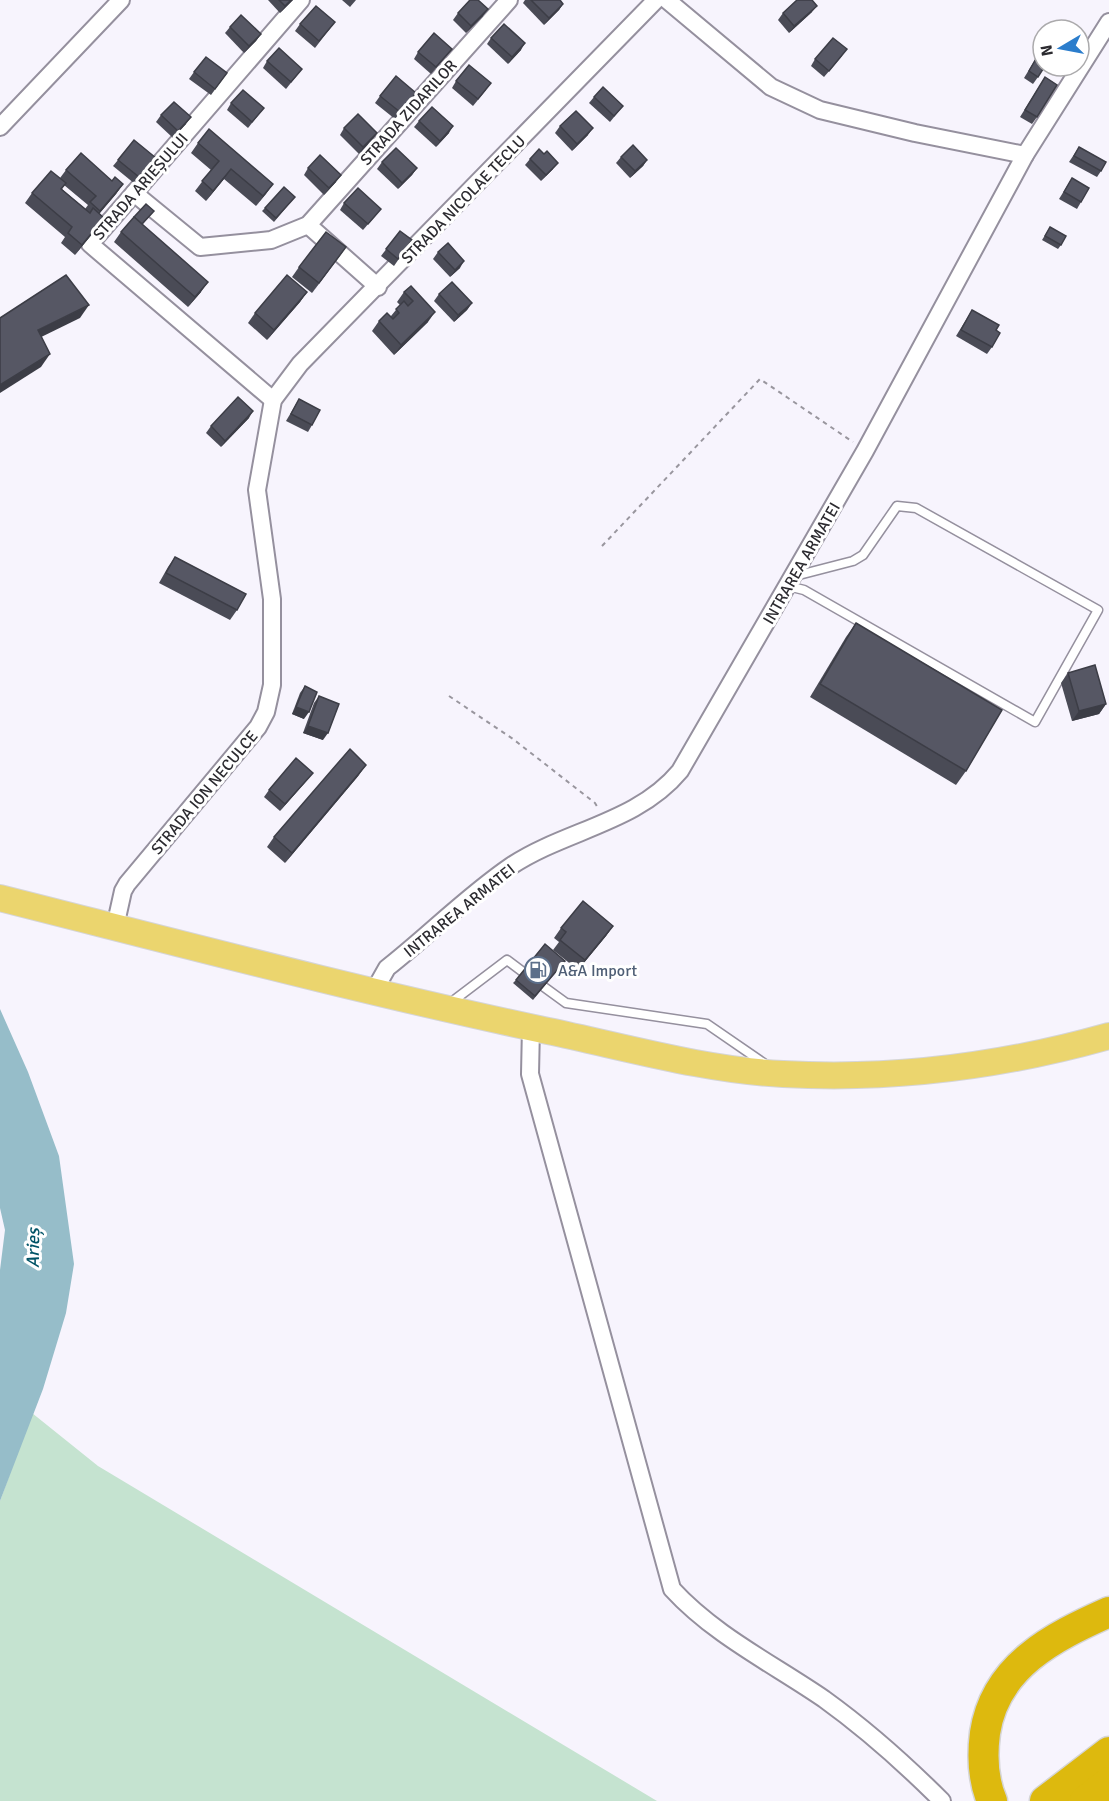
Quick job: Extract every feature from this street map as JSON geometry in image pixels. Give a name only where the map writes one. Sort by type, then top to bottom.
[{"type":"highway","points":[[992,1801],[985,1773],[983,1749],[987,1720],[995,1698],[1010,1675],[1045,1643],[1109,1612]]},
{"type":"highway","points":[[1066,1795],[1109,1752]]},
{"type":"highway","points":[[1066,1795],[1109,1782]]},
{"type":"main road","points":[[0,898],[444,1009],[709,1065],[781,1074],[874,1075],[969,1068],[1061,1050],[1109,1036]]},
{"type":"street","points":[[0,127],[121,0]]},
{"type":"street","name":"STRADA ARIEȘULUI","points":[[273,400],[91,248],[90,242],[301,0]]},
{"type":"street","name":"STRADA ZIDARILOR","points":[[134,193],[200,247],[271,240],[308,225],[509,0]]},
{"type":"street","name":"STRADA NICOLAE TECLU","points":[[273,400],[300,364],[378,287],[656,0]]},
{"type":"street","points":[[667,0],[771,87],[820,110],[915,133],[1025,155]]},
{"type":"street","name":"INTRAREA ARMATEI","points":[[374,991],[387,968],[511,866],[606,823],[667,787],[680,771],[865,451],[1025,155],[1109,22]]},
{"type":"street","points":[[308,225],[378,287]]},
{"type":"street","name":"STRADA ION NECULCE","points":[[115,927],[123,891],[127,884],[258,726],[266,712],[272,685],[272,599],[256,490],[273,400]]},
{"type":"street","points":[[531,1027],[530,1074],[672,1589],[693,1612],[824,1700],[890,1749],[942,1801]]},
{"type":"lane","points":[[897,506],[916,508],[1098,610],[1035,722],[791,581],[853,561],[863,555],[897,506]]},
{"type":"lane","points":[[444,1009],[507,960],[523,972]]},
{"type":"lane","points":[[544,987],[566,1003],[707,1024],[781,1074]]},
{"type":"path","points":[[602,546],[760,379],[865,451]]},
{"type":"path","points":[[449,696],[513,739],[594,802],[606,823]]},
{"type":"green space","points":[[32,1413],[98,1466],[657,1801],[0,1801],[0,1501]]},
{"type":"water","name":"Arieș","points":[[0,1009],[28,1072],[59,1156],[74,1264],[66,1313],[43,1389],[0,1501],[0,1270],[5,1230],[0,1208]]},
{"type":"building","points":[[279,0],[291,0],[285,6]]},
{"type":"building","points":[[470,0],[478,0],[488,9],[471,26],[458,13]]},
{"type":"building","points":[[531,0],[560,0],[563,4],[549,18]]},
{"type":"building","points":[[797,0],[812,0],[817,6],[794,26],[783,13]]},
{"type":"building","points":[[316,6],[335,22],[319,41],[300,24]]},
{"type":"building","points":[[241,15],[261,34],[249,46],[230,27]]},
{"type":"building","points":[[504,24],[525,43],[512,57],[491,38]]},
{"type":"building","points":[[434,33],[452,49],[436,67],[418,52]]},
{"type":"building","points":[[833,38],[847,49],[829,71],[815,59]]},
{"type":"building","points":[[279,48],[302,69],[291,82],[267,61]]},
{"type":"building","points":[[206,57],[227,73],[215,89],[194,72]]},
{"type":"building","points":[[469,65],[491,83],[478,99],[456,81]]},
{"type":"building","points":[[396,76],[416,93],[400,112],[380,96]]},
{"type":"building","points":[[1044,78],[1057,85],[1037,117],[1025,110]]},
{"type":"building","points":[[603,87],[623,106],[614,116],[594,97]]},
{"type":"building","points":[[243,90],[264,108],[252,122],[231,103]]},
{"type":"building","points":[[174,102],[191,117],[178,131],[161,115]]},
{"type":"building","points":[[432,107],[453,126],[440,141],[419,121]]},
{"type":"building","points":[[576,111],[593,128],[577,144],[560,126]]},
{"type":"building","points":[[358,114],[377,133],[363,147],[344,128]]},
{"type":"building","points":[[209,129],[273,184],[263,196],[231,169],[213,191],[202,181],[219,161],[198,143]]},
{"type":"building","points":[[134,140],[156,158],[139,177],[118,160]]},
{"type":"building","points":[[633,145],[647,160],[635,171],[621,157]]},
{"type":"building","points":[[1079,147],[1106,162],[1101,171],[1074,156]]},
{"type":"building","points":[[396,148],[417,168],[402,183],[382,162]]},
{"type":"building","points":[[539,149],[544,154],[547,151],[558,163],[546,175],[530,159]]},
{"type":"building","points":[[81,153],[112,181],[115,177],[123,184],[100,211],[90,202],[96,196],[66,170]]},
{"type":"building","points":[[320,155],[341,175],[329,188],[308,168]]},
{"type":"building","points":[[51,171],[66,183],[61,189],[90,213],[93,208],[104,218],[82,245],[68,233],[72,227],[32,193]]},
{"type":"building","points":[[1072,178],[1089,188],[1081,202],[1064,192]]},
{"type":"building","points":[[284,187],[295,197],[276,218],[265,208]]},
{"type":"building","points":[[358,188],[381,209],[368,224],[344,203]]},
{"type":"building","points":[[146,204],[154,211],[142,224],[134,217]]},
{"type":"building","points":[[134,217],[208,282],[195,297],[121,232]]},
{"type":"building","points":[[1050,227],[1066,236],[1061,245],[1045,236]]},
{"type":"building","points":[[400,231],[412,240],[398,259],[386,249]]},
{"type":"building","points":[[326,232],[346,247],[319,283],[299,267]]},
{"type":"building","points":[[448,243],[464,261],[455,270],[438,252]]},
{"type":"building","points":[[66,275],[89,305],[38,330],[50,354],[0,385],[0,318]]},
{"type":"building","points":[[287,275],[307,292],[274,330],[255,313]]},
{"type":"building","points":[[452,282],[472,303],[458,315],[439,294]]},
{"type":"building","points":[[411,286],[435,312],[401,345],[379,321],[387,313],[393,319],[399,313],[396,309],[404,301],[408,306],[413,301],[404,292]]},
{"type":"building","points":[[972,310],[999,325],[996,330],[1000,333],[992,347],[961,330]]},
{"type":"building","points":[[238,397],[253,411],[225,441],[211,426]]},
{"type":"building","points":[[299,399],[320,410],[312,425],[291,414]]},
{"type":"building","points":[[175,557],[246,594],[237,610],[166,573]]},
{"type":"building","points":[[856,623],[1002,710],[966,771],[820,684]]},
{"type":"building","points":[[1095,665],[1106,704],[1079,711],[1068,673]]},
{"type":"building","points":[[305,686],[317,692],[309,712],[296,707]]},
{"type":"building","points":[[319,696],[339,704],[328,733],[308,726]]},
{"type":"building","points":[[350,749],[366,765],[292,853],[274,837]]},
{"type":"building","points":[[296,758],[313,773],[285,804],[269,790]]},
{"type":"building","points":[[583,901],[613,926],[585,960],[560,940],[566,932],[561,928]]},
{"type":"building","points":[[545,944],[565,961],[535,996],[516,980]]},
{"type":"place","name":"A&A Import","points":[[538,970]]}]
